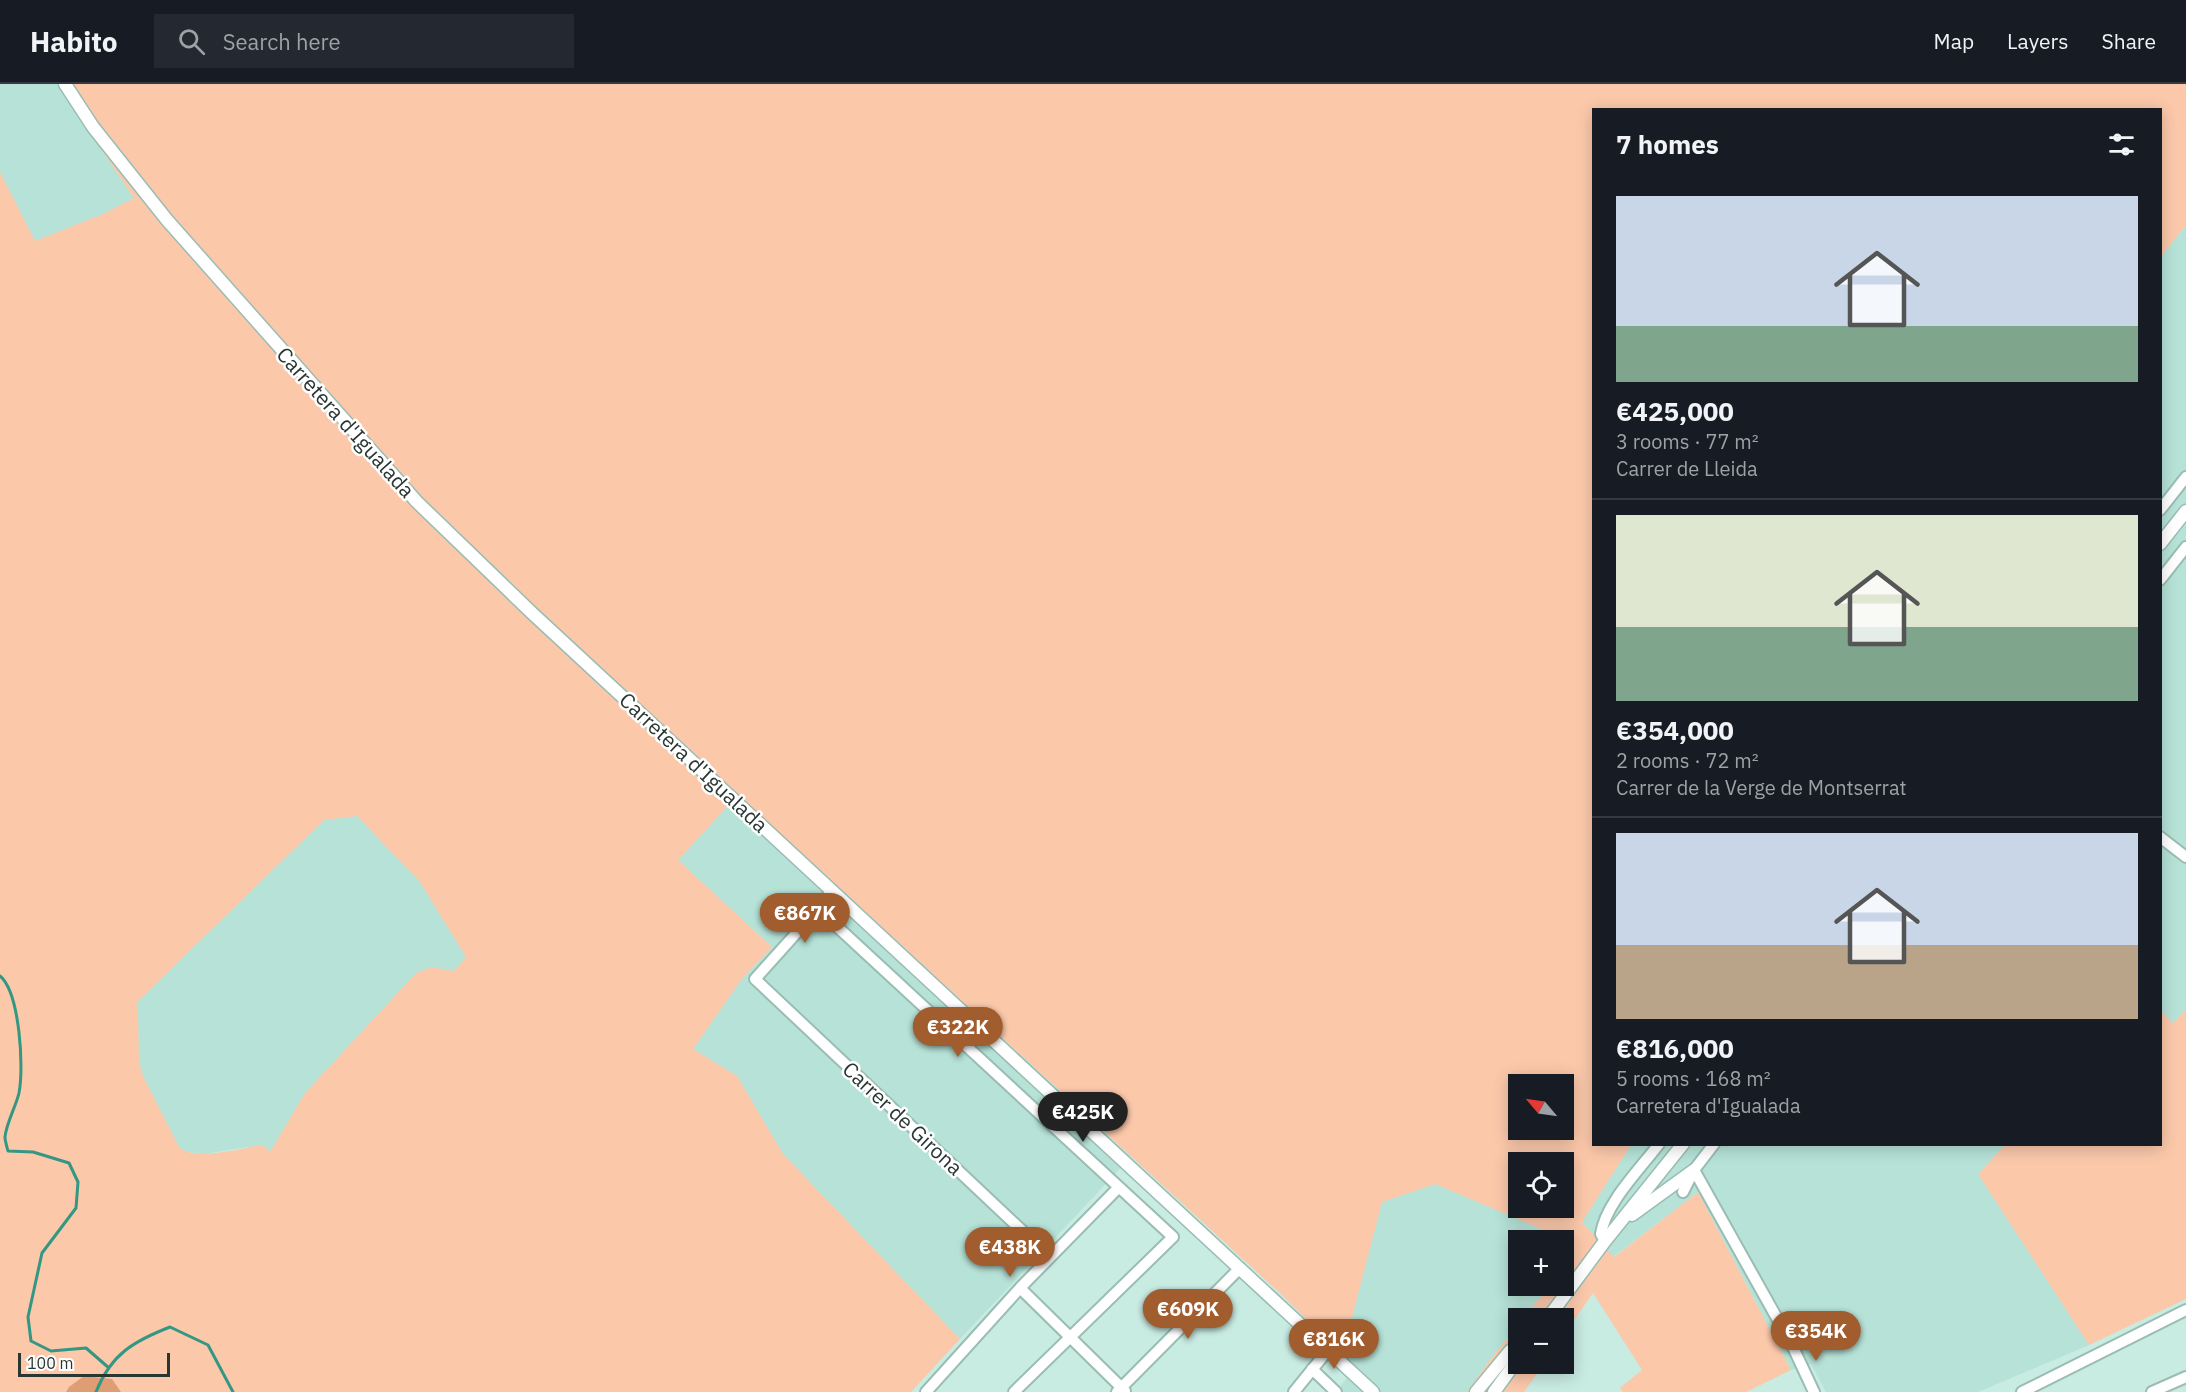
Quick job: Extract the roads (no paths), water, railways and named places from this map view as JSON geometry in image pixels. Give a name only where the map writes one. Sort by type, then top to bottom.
[{"type":"street","name":"Carretera d'Igualada","points":[[65,84],[93,127],[167,220],[417,502],[532,613],[1372,1392]]},
{"type":"street","points":[[2162,507],[2186,477]]},
{"type":"street","points":[[2162,541],[2186,511]]},
{"type":"street","points":[[2162,577],[2186,547]]},
{"type":"street","points":[[2162,839],[2186,857]]},
{"type":"street","points":[[832,890],[818,909],[1173,1238],[1014,1392]]},
{"type":"street","name":"Carrer de Girona","points":[[818,909],[755,979],[1050,1257]]},
{"type":"street","points":[[1605,1241],[1601,1234],[1602,1222],[1657,1146]]},
{"type":"street","points":[[1555,1308],[1605,1241],[1681,1146]]},
{"type":"street","points":[[1683,1192],[1694,1170],[1712,1146]]},
{"type":"street","points":[[1619,1225],[1694,1170]]},
{"type":"street","points":[[1694,1170],[1792,1345],[1814,1392]]},
{"type":"street","points":[[926,1392],[1020,1288],[1119,1187]]},
{"type":"street","points":[[1020,1288],[1121,1391],[1240,1268]]},
{"type":"street","points":[[2022,1392],[2186,1310]]},
{"type":"street","points":[[1294,1392],[1328,1350]]},
{"type":"street","points":[[1476,1392],[1508,1353]]},
{"type":"street","points":[[1312,1369],[1336,1392]]},
{"type":"street","points":[[1494,1392],[1508,1373]]},
{"type":"street","points":[[2152,1392],[2186,1377]]},
{"type":"waterway","points":[[0,976],[7,985],[16,1014],[21,1067],[19,1093],[5,1137],[8,1151],[33,1152],[69,1163],[78,1182],[76,1208],[42,1253],[28,1317],[31,1341],[51,1351],[86,1348],[109,1368]]},
{"type":"waterway","points":[[96,1392],[109,1368],[125,1350],[170,1327],[208,1345],[233,1392]]}]
